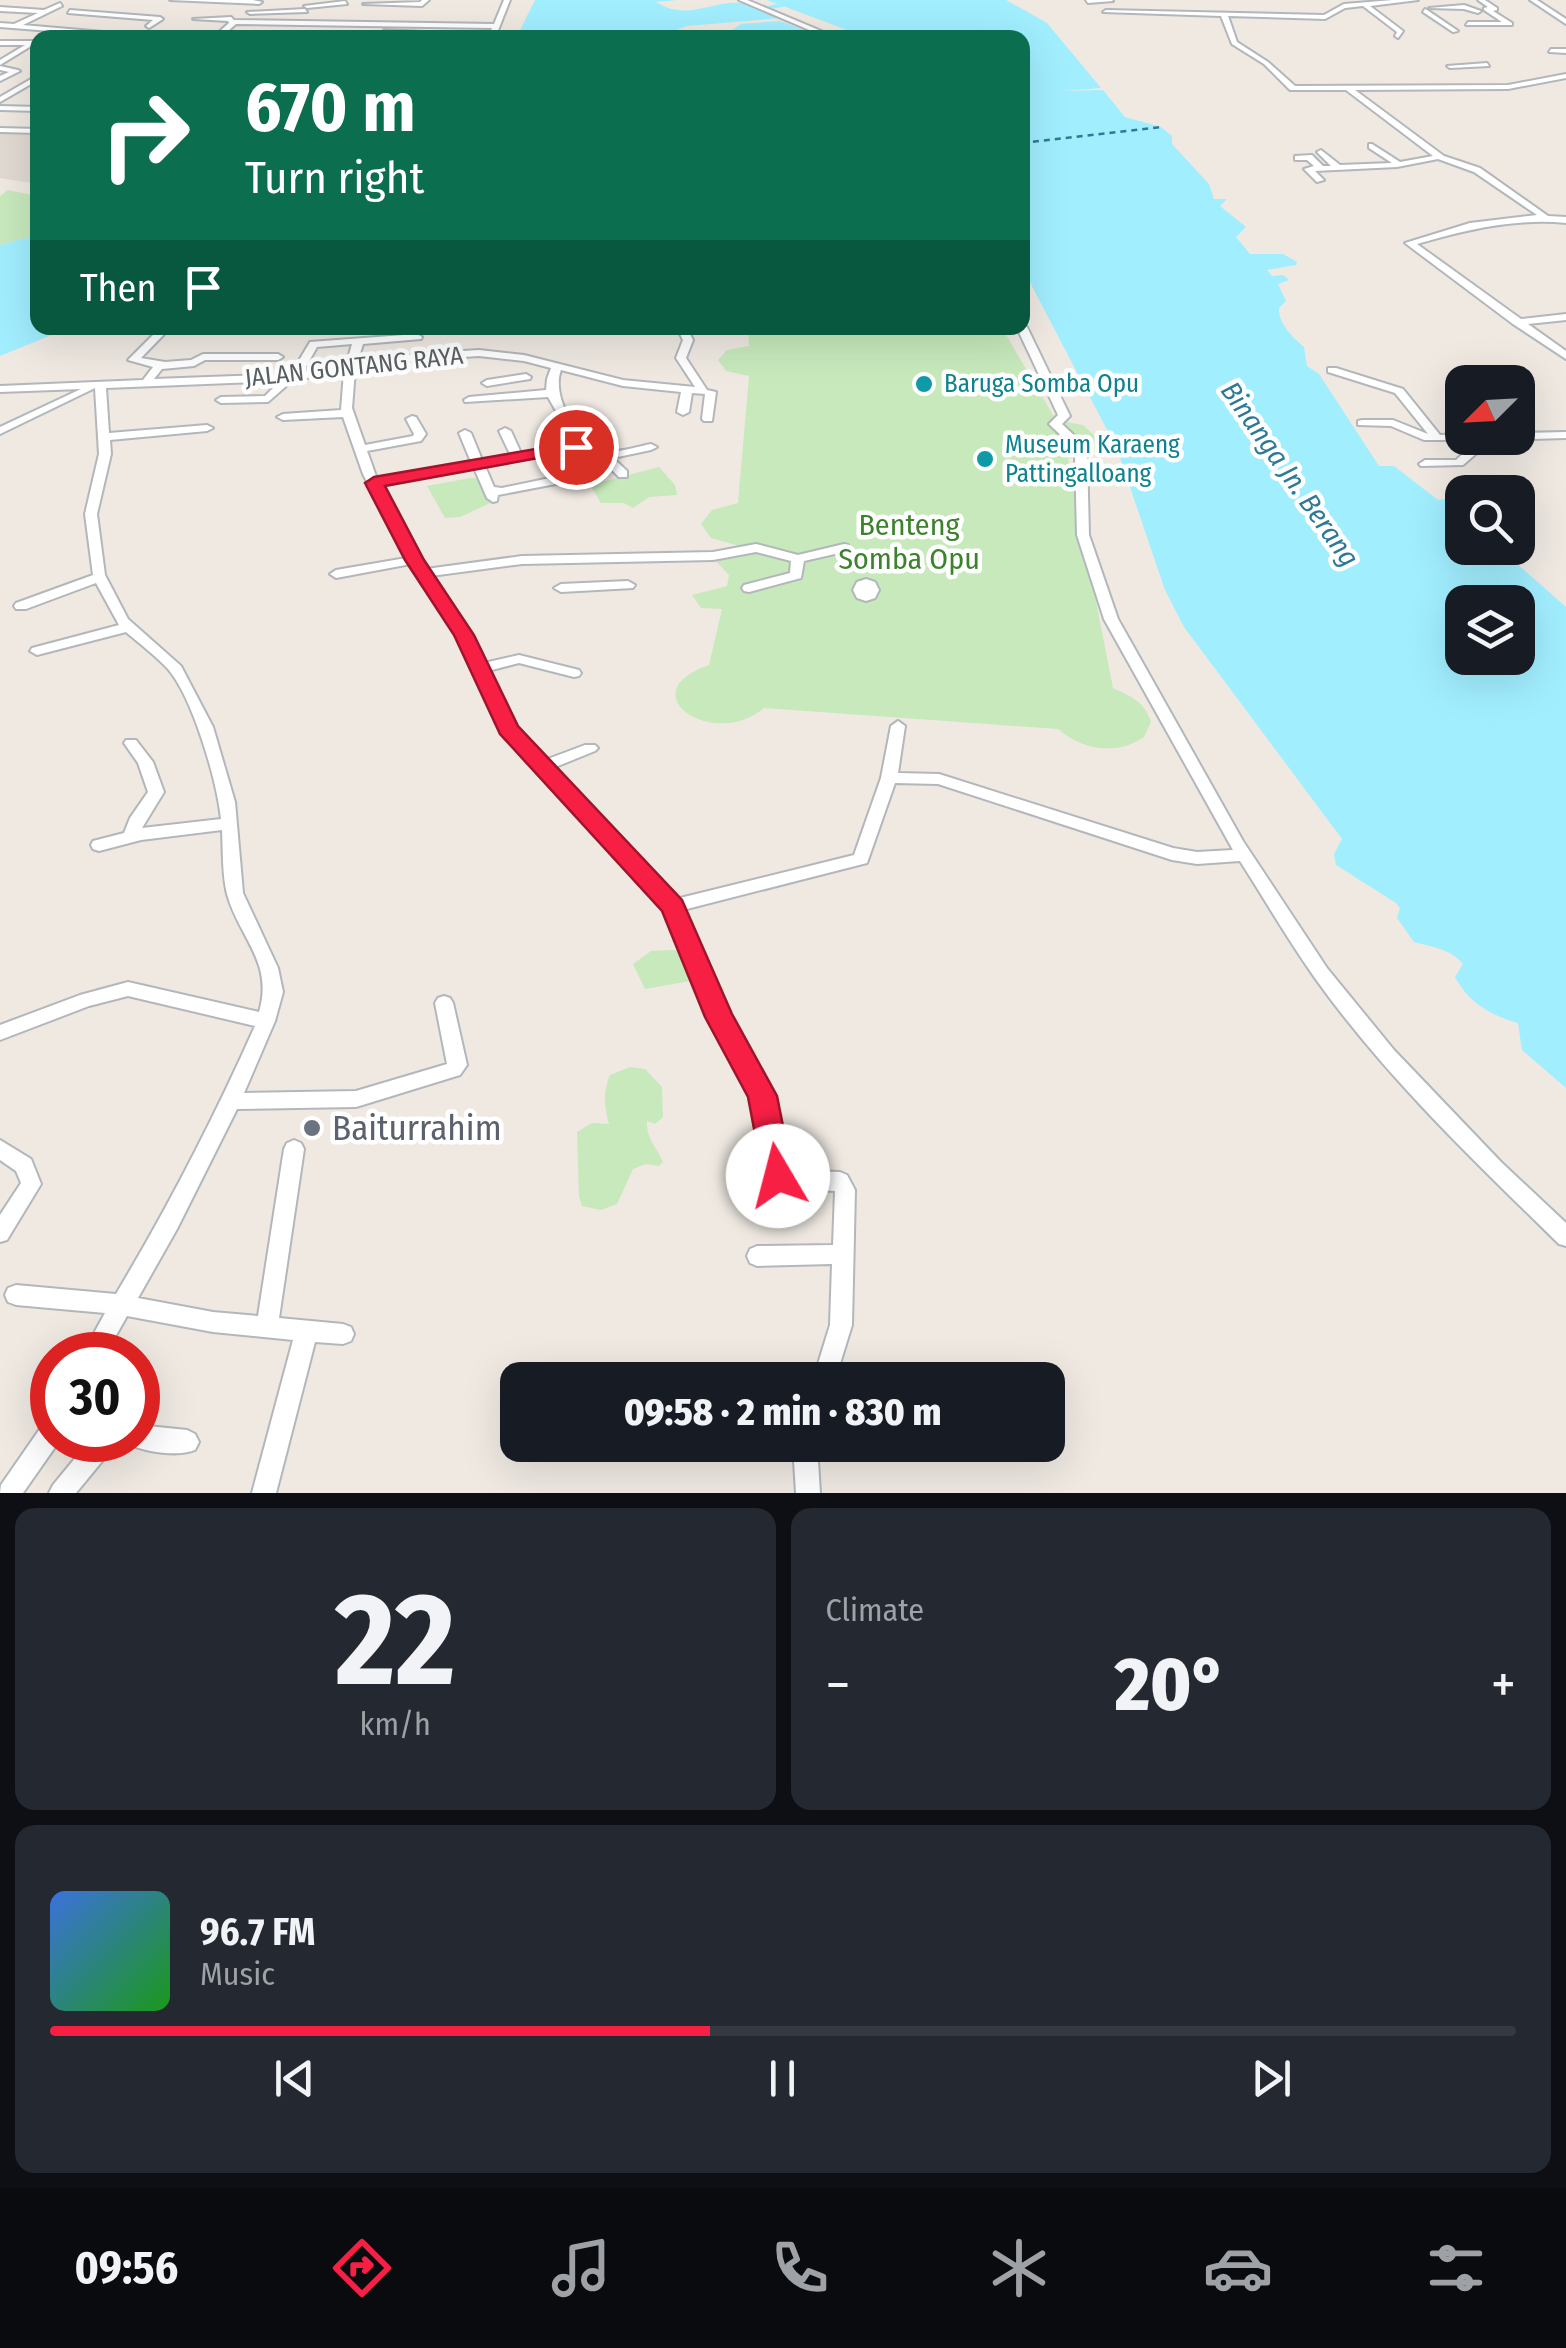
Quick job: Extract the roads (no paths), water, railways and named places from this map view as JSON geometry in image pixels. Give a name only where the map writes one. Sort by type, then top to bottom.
[{"type":"street","points":[[125,0],[260,1]]},
{"type":"street","points":[[494,30],[507,0]]},
{"type":"street","points":[[742,0],[816,30]]},
{"type":"street","points":[[1131,0],[1137,12]]},
{"type":"street","points":[[1156,0],[1169,19]]},
{"type":"street","points":[[1178,0],[1191,17]]},
{"type":"street","points":[[1088,1],[1111,8],[1126,22],[1148,22],[1224,14],[1328,16],[1340,7],[1415,0]]},
{"type":"street","points":[[1444,24],[1510,24],[1486,9],[1495,9],[1480,0]]},
{"type":"street","points":[[1533,0],[1566,22]]},
{"type":"street","points":[[0,1],[60,5],[0,29]]},
{"type":"street","points":[[110,30],[170,1]]},
{"type":"street","points":[[242,22],[260,1]]},
{"type":"street","points":[[211,2],[192,19],[231,18],[230,22]]},
{"type":"street","points":[[217,19],[235,2]]},
{"type":"street","points":[[351,30],[367,2],[424,2]]},
{"type":"street","points":[[250,12],[346,3]]},
{"type":"street","points":[[1360,4],[1374,19]]},
{"type":"street","points":[[1360,4],[1396,26],[1401,32],[1398,36]]},
{"type":"street","points":[[33,30],[84,6],[152,10]]},
{"type":"street","points":[[302,22],[307,6]]},
{"type":"street","points":[[1097,7],[1169,19]]},
{"type":"street","points":[[1524,7],[1541,8]]},
{"type":"street","points":[[0,8],[45,12]]},
{"type":"street","points":[[1413,15],[1434,10],[1490,11]]},
{"type":"street","points":[[1434,10],[1470,26]]},
{"type":"street","points":[[1434,10],[1444,24],[1456,31]]},
{"type":"street","points":[[70,12],[160,19],[149,26]]},
{"type":"street","points":[[1224,14],[1234,43],[1266,62],[1294,88],[1510,86],[1566,76]]},
{"type":"street","points":[[0,17],[31,19]]},
{"type":"street","points":[[1458,18],[1500,18]]},
{"type":"street","points":[[55,20],[122,24]]},
{"type":"street","points":[[222,30],[230,22],[496,26]]},
{"type":"street","points":[[310,30],[315,22]]},
{"type":"street","points":[[251,30],[257,23]]},
{"type":"street","points":[[354,24],[388,30]]},
{"type":"street","points":[[430,30],[437,24]]},
{"type":"street","points":[[14,26],[68,30]]},
{"type":"street","points":[[0,44],[30,32]]},
{"type":"street","points":[[14,40],[30,41]]},
{"type":"street","points":[[0,64],[30,46]]},
{"type":"street","points":[[1551,51],[1566,51]]},
{"type":"street","points":[[0,64],[16,71],[0,79]]},
{"type":"street","points":[[1445,73],[1487,65]]},
{"type":"street","points":[[1438,67],[1451,86]]},
{"type":"street","points":[[1445,73],[1494,73]]},
{"type":"street","points":[[1460,74],[1475,86]]},
{"type":"street","points":[[1,96],[30,82]]},
{"type":"street","points":[[1346,86],[1438,157],[1477,170],[1523,198],[1544,218]]},
{"type":"street","points":[[16,109],[30,102]]},
{"type":"street","points":[[0,108],[30,109]]},
{"type":"street","points":[[0,118],[30,119]]},
{"type":"street","points":[[0,130],[30,131]]},
{"type":"street","points":[[1372,146],[1396,162]]},
{"type":"street","points":[[1339,171],[1324,155],[1386,155]]},
{"type":"street","points":[[1298,158],[1310,157],[1322,168]]},
{"type":"street","points":[[1320,180],[1308,169],[1339,171],[1438,157]]},
{"type":"street","points":[[1412,160],[1424,168],[1452,164]]},
{"type":"street","points":[[1566,220],[1544,218],[1470,226],[1410,243],[1566,356]]},
{"type":"street","points":[[1517,322],[1566,317]]},
{"type":"street","points":[[157,335],[132,360],[163,365],[194,363],[227,350],[278,357]]},
{"type":"street","points":[[221,400],[268,399],[293,377],[313,338],[358,343],[402,335]]},
{"type":"street","points":[[416,358],[418,335]]},
{"type":"street","points":[[686,335],[688,340],[682,362],[708,392],[708,419]]},
{"type":"street","points":[[1026,335],[1064,416],[1055,424],[1079,448],[1084,535],[1110,619],[1245,856],[1321,973],[1388,1055],[1494,1168],[1566,1237]]},
{"type":"street","points":[[358,343],[351,366],[348,413],[360,449],[419,567],[464,635],[508,729],[673,906],[719,1017],[763,1096],[779,1179],[840,1181],[845,1190],[841,1325],[830,1362]]},
{"type":"street","name":"JALAN GONTANG RAYA","points":[[0,389],[293,377],[351,366],[479,353],[528,359],[610,381],[708,392]]},
{"type":"street","points":[[528,359],[526,377],[532,394]]},
{"type":"street","points":[[146,383],[156,368],[163,365]]},
{"type":"street","points":[[557,367],[552,392],[558,411],[582,444],[602,454],[624,474]]},
{"type":"street","points":[[1332,370],[1400,391],[1431,438]]},
{"type":"street","points":[[487,384],[526,377]]},
{"type":"street","points":[[0,431],[98,386],[106,454],[91,514],[100,577],[116,612],[176,669],[193,700],[212,745],[229,824],[235,893],[274,982],[266,1022],[231,1101],[170,1222],[107,1332]]},
{"type":"street","points":[[683,412],[687,390]]},
{"type":"street","points":[[469,400],[552,392]]},
{"type":"street","points":[[283,416],[348,413]]},
{"type":"street","points":[[360,449],[417,439],[420,434],[412,418]]},
{"type":"street","points":[[1362,423],[1376,423],[1384,431],[1445,438]]},
{"type":"street","points":[[103,437],[207,428]]},
{"type":"street","points":[[504,431],[517,456]]},
{"type":"street","points":[[466,433],[492,496],[557,480],[546,451]]},
{"type":"street","points":[[1535,437],[1566,435]]},
{"type":"street","points":[[374,483],[582,444]]},
{"type":"street","points":[[602,454],[651,447]]},
{"type":"street","points":[[1424,464],[1460,463],[1469,455]]},
{"type":"street","points":[[336,574],[522,560],[713,556],[756,548],[798,559],[844,548]]},
{"type":"street","points":[[561,588],[630,589],[634,557]]},
{"type":"street","points":[[749,588],[796,575],[798,559]]},
{"type":"street","points":[[21,606],[100,577]]},
{"type":"street","points":[[37,651],[128,627]]},
{"type":"street","points":[[478,668],[518,659],[574,673]]},
{"type":"street","points":[[673,906],[861,859],[889,778],[898,726]]},
{"type":"street","points":[[131,743],[145,762],[156,792],[131,836]]},
{"type":"street","points":[[544,766],[590,748]]},
{"type":"street","points":[[889,778],[939,779],[1172,854],[1197,858],[1245,856]]},
{"type":"street","points":[[99,846],[131,836],[229,824]]},
{"type":"street","points":[[0,1032],[128,988],[266,1022]]},
{"type":"street","points":[[231,1101],[356,1098],[453,1070],[458,1065],[458,1054],[444,1003]]},
{"type":"street","points":[[0,1149],[24,1165],[31,1184],[27,1196],[0,1233]]},
{"type":"street","points":[[267,1326],[294,1149]]},
{"type":"street","points":[[757,1256],[844,1254]]},
{"type":"street","points":[[16,1295],[123,1305],[188,1319],[342,1334]]},
{"type":"street","points":[[264,1493],[307,1330]]},
{"type":"street","points":[[160,1439],[188,1442]]},
{"type":"street","points":[[9,1493],[30,1462]]},
{"type":"street","points":[[61,1493],[84,1462]]},
{"type":"street","points":[[805,1462],[808,1493]]},
{"type":"water","points":[[535,0],[677,0],[656,2],[678,10],[742,3],[780,18],[677,30],[520,30]]},
{"type":"water","name":"Binanga Jn. Berang","points":[[767,0],[1006,0],[1047,23],[1101,88],[1062,91],[1103,90],[1125,117],[1161,127],[1209,184],[1214,199],[1227,199],[1220,206],[1246,227],[1236,237],[1250,254],[1283,254],[1297,262],[1267,270],[1272,276],[1283,275],[1289,280],[1278,284],[1286,301],[1279,308],[1281,319],[1304,347],[1307,366],[1319,374],[1379,466],[1394,466],[1438,500],[1445,499],[1445,565],[1518,565],[1566,607],[1566,1088],[1522,1050],[1518,1023],[1489,1012],[1467,994],[1455,977],[1463,964],[1458,959],[1441,949],[1414,942],[1397,918],[1400,908],[1396,903],[1336,865],[1334,854],[1342,839],[1184,627],[1165,590],[1117,449],[1030,282],[1030,30],[847,30]]},
{"type":"water","points":[[780,21],[804,30],[732,30],[741,24]]},
{"type":"water","points":[[30,237],[30,335],[52,335],[0,356],[0,245]]},
{"type":"waterway","points":[[772,6],[810,0]]},
{"type":"place","name":"Baruga Somba Opu","points":[[924,384]]},
{"type":"place","name":"Museum Karaeng Pattingalloang","points":[[985,459]]},
{"type":"place","name":"Baiturrahim","points":[[312,1128]]},
{"type":"park label","name":"Benteng Somba Opu","points":[[909,542]]}]
